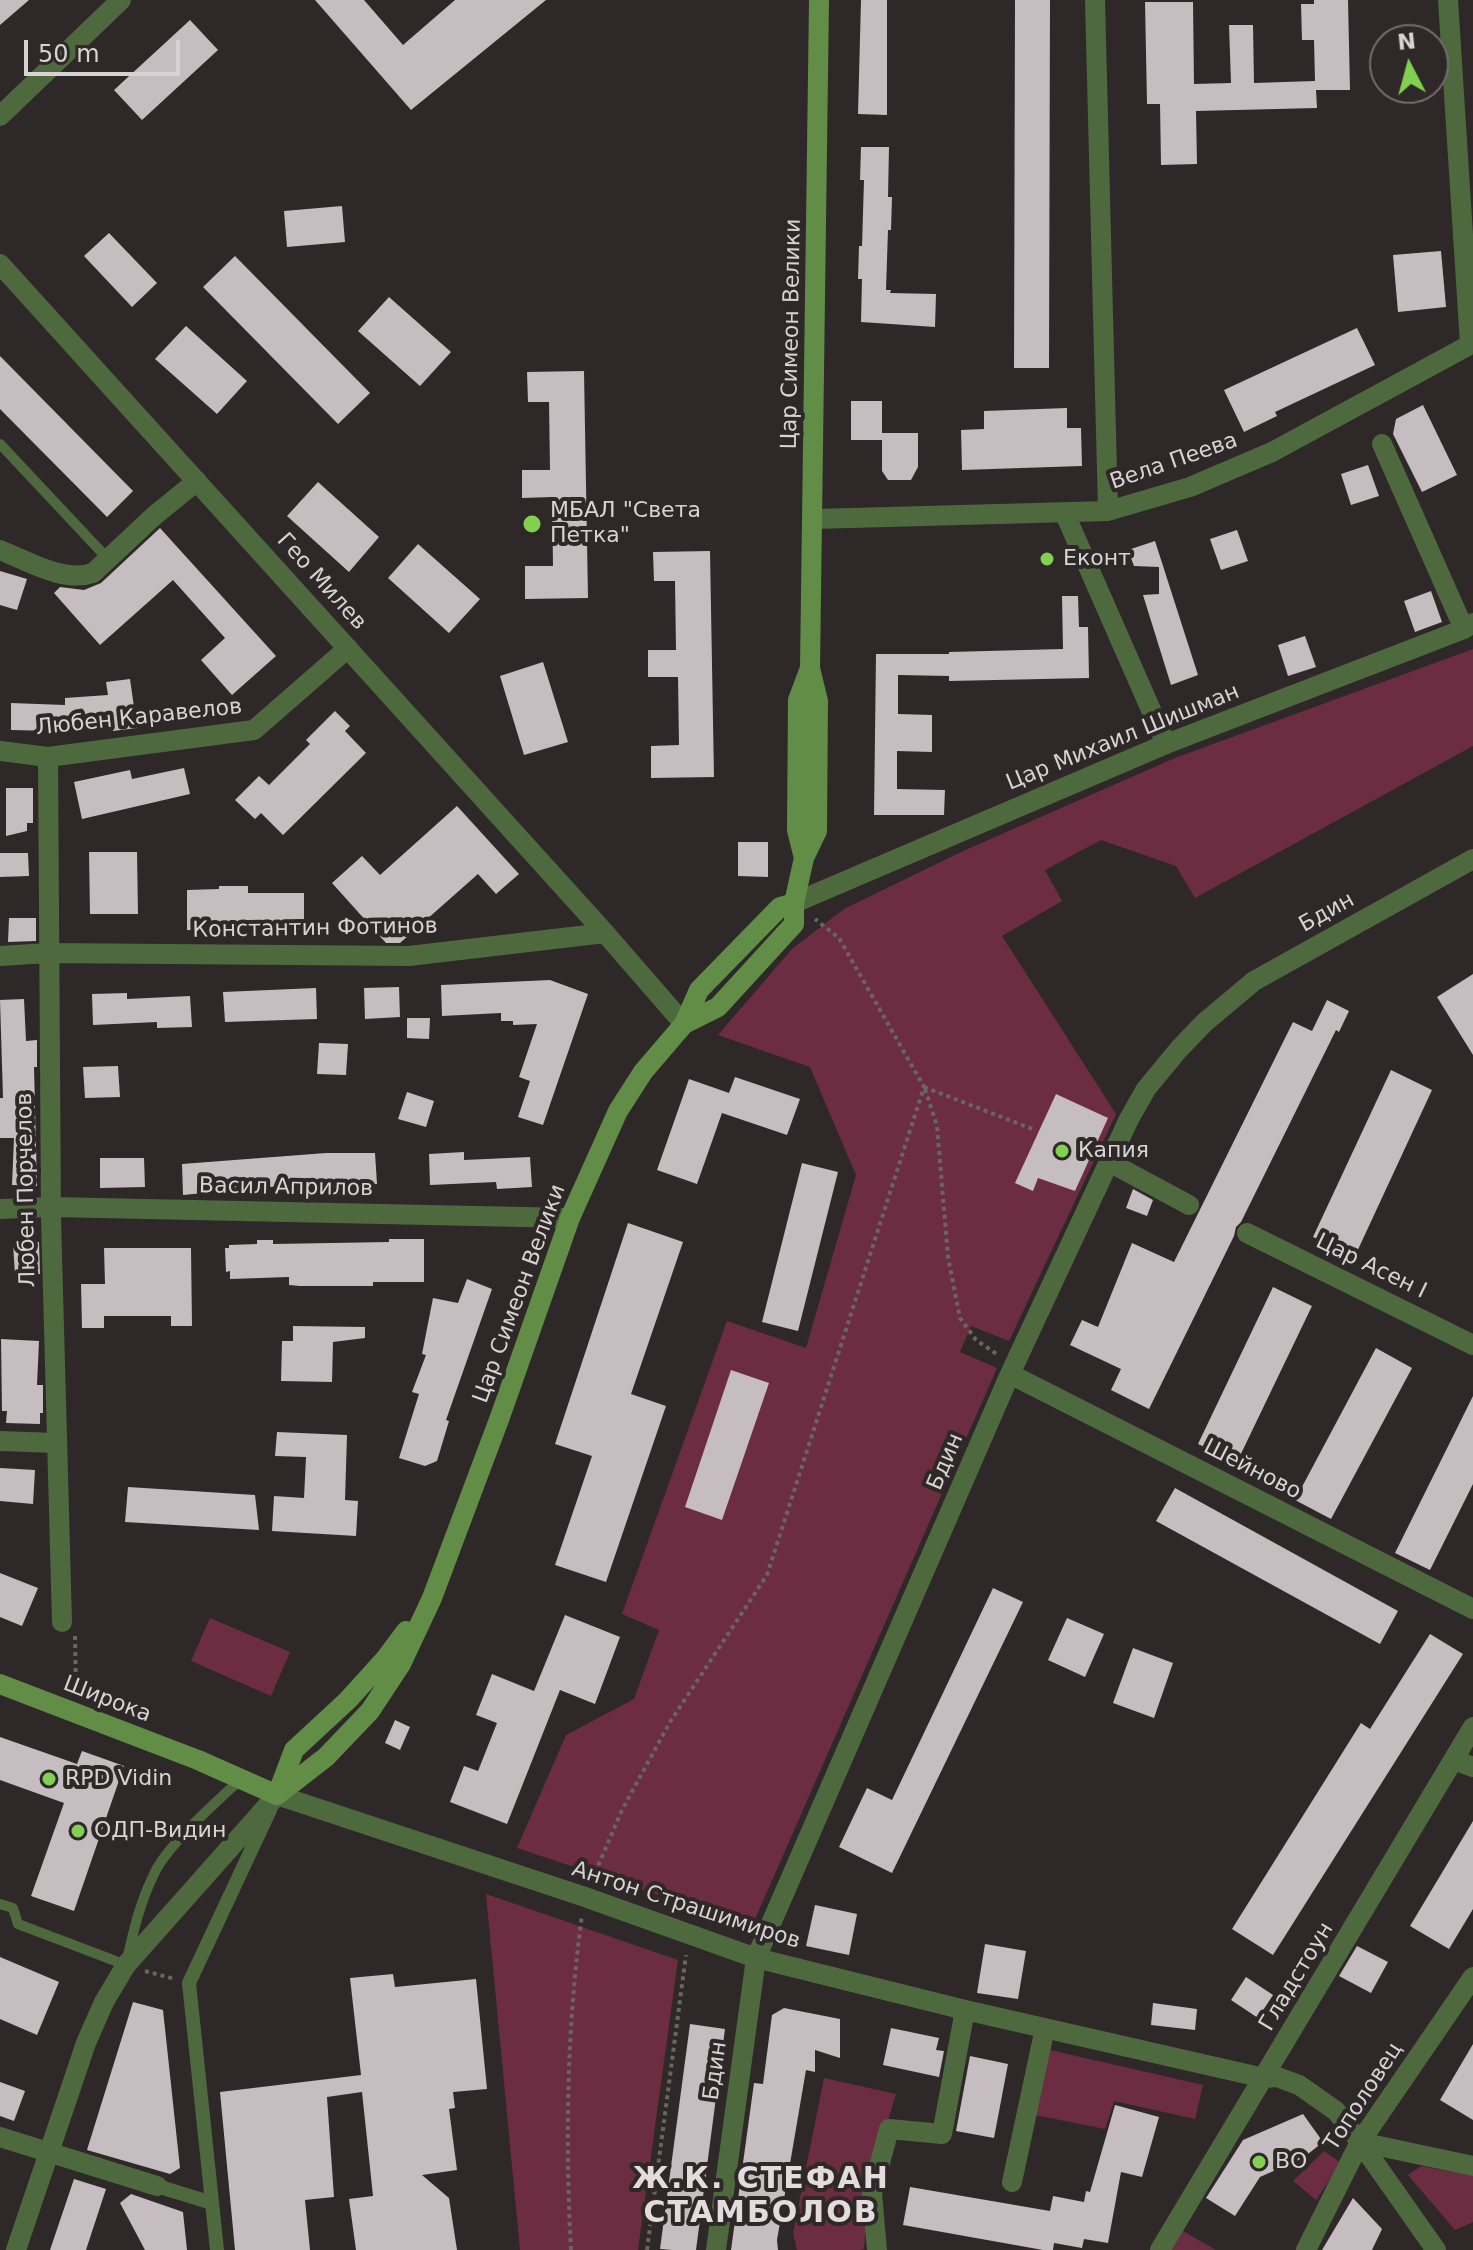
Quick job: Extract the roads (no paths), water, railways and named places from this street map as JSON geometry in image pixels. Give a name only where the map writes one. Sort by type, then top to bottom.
[{"type":"main road","name":"Цар Симеон Велики","points":[[277,1795],[326,1757],[370,1711],[401,1664],[432,1598],[570,1218],[618,1111],[643,1072],[684,1024],[699,990],[780,907],[794,903],[804,858],[797,830],[798,700],[810,668],[819,0]]},
{"type":"main road","name":"Широка","points":[[0,1684],[198,1760]]},
{"type":"main road","name":"Антон Страшимиров","points":[[198,1760],[277,1795]]},
{"type":"street","points":[[0,116],[121,0]]},
{"type":"street","points":[[1095,0],[1108,511]]},
{"type":"street","points":[[1448,0],[1471,344]]},
{"type":"street","name":"Гео Милев","points":[[0,264],[605,933]]},
{"type":"street","name":"Вела Пеева","points":[[814,519],[1108,511],[1190,487],[1272,452],[1471,344]]},
{"type":"street","points":[[1382,444],[1469,626]]},
{"type":"street","points":[[0,550],[51,571],[82,577],[93,573],[197,481]]},
{"type":"street","points":[[1065,514],[1166,744]]},
{"type":"street","name":"Цар Михаил Шишман","points":[[794,903],[1166,744],[1469,626]]},
{"type":"street","name":"Любен Каравелов","points":[[0,751],[48,757],[254,730],[348,648]]},
{"type":"street","name":"Любен Порчелов","points":[[48,757],[51,1212],[62,1622]]},
{"type":"street","name":"Бдин","points":[[716,2250],[756,1958],[1010,1374],[1146,1089],[1204,1023],[1254,981],[1471,866]]},
{"type":"street","points":[[605,933],[684,1024]]},
{"type":"street","name":"Константин Фотинов","points":[[0,956],[48,953],[409,956],[605,933]]},
{"type":"street","points":[[1109,1162],[1189,1205]]},
{"type":"street","name":"Васил Априлов","points":[[0,1209],[570,1218]]},
{"type":"street","name":"Цар Асен I","points":[[1247,1233],[1473,1345]]},
{"type":"street","name":"Шейново","points":[[1010,1374],[1473,1609]]},
{"type":"street","points":[[0,1441],[56,1443]]},
{"type":"street","name":"Гладстоун","points":[[1160,2250],[1264,2078],[1464,1764],[1473,1727]]},
{"type":"street","points":[[217,2250],[189,1983],[277,1795]]},
{"type":"street","name":"Антон Страшимиров","points":[[277,1795],[585,1897],[756,1958],[965,2010],[1264,2078],[1277,2077],[1299,2085],[1336,2111],[1436,2250]]},
{"type":"street","name":"Цар Симеон Велики","points":[[16,2250],[86,2043],[104,2002],[126,1965],[277,1795]]},
{"type":"street","name":"Тополовец","points":[[1306,2250],[1360,2142],[1473,1977]]},
{"type":"street","points":[[877,2250],[872,2193],[889,2129],[942,2134],[965,2010]]},
{"type":"street","points":[[1012,2182],[1045,2028]]},
{"type":"street","points":[[0,2137],[212,2203]]},
{"type":"street","points":[[1360,2142],[1473,2166]]},
{"type":"lane","points":[[0,444],[108,559]]},
{"type":"lane","points":[[0,1904],[13,1908],[18,1924],[126,1965],[136,1917],[157,1868],[196,1823],[241,1779]]},
{"type":"place","name":"МБАЛ \"Света Петка\"","points":[[532,524]]},
{"type":"place","name":"Еконт","points":[[1047,559]]},
{"type":"place","name":"Капия","points":[[1062,1151]]},
{"type":"place","name":"RPD Vidin","points":[[49,1779]]},
{"type":"place","name":"ОДП-Видин","points":[[78,1831]]},
{"type":"place","name":"ВО","points":[[1259,2162]]},
{"type":"district","name":"Ж.К. СТЕФАН СТАМБОЛОВ","points":[[761,2197]]}]
